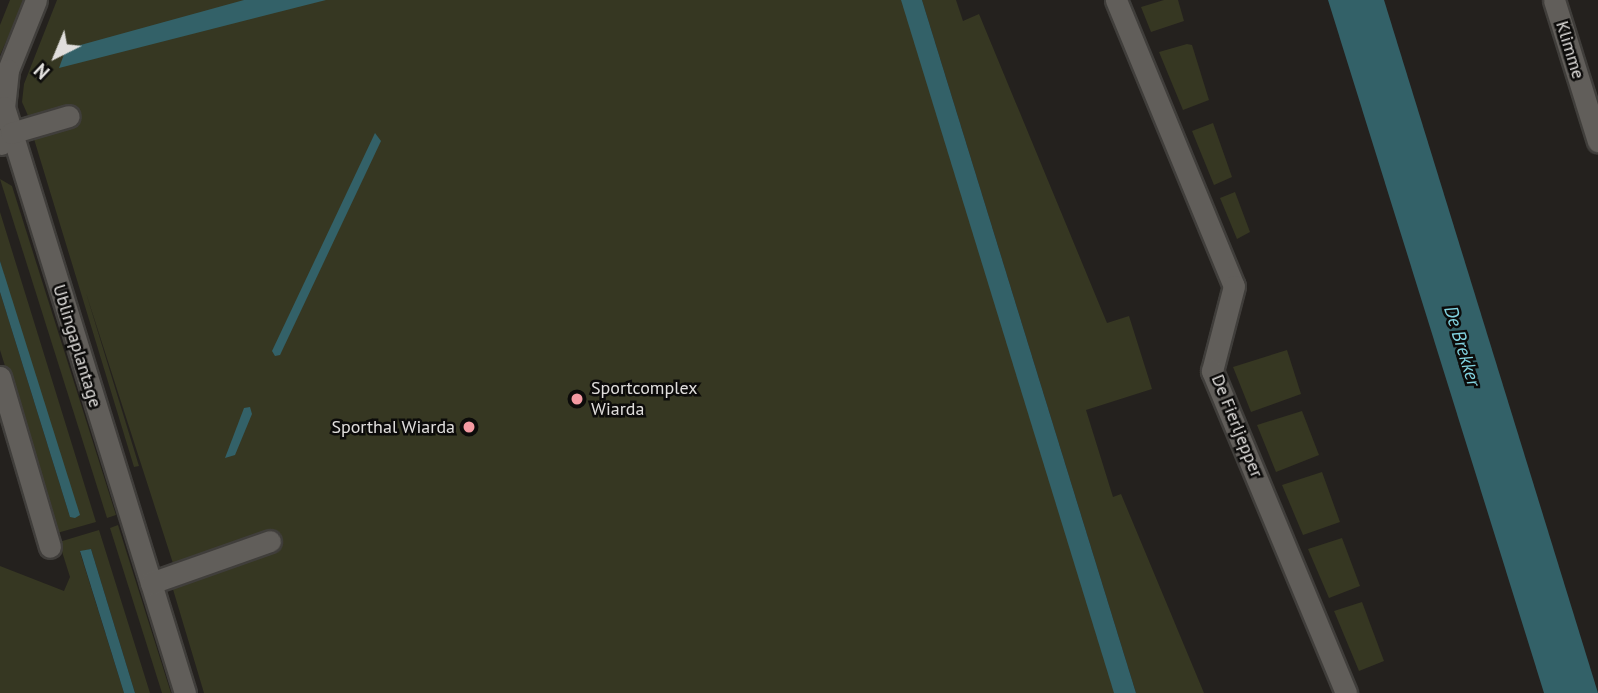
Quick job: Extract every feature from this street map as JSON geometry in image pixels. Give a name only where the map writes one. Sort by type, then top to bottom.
[{"type":"street","name":"Ublingaplantage","points":[[36,0],[4,87],[6,139],[185,693]]},
{"type":"street","name":"De Fierljepper","points":[[1116,0],[1234,286],[1212,371],[1346,693]]},
{"type":"street","name":"Klimme","points":[[1554,0],[1598,141]]},
{"type":"street","points":[[6,139],[69,116]]},
{"type":"street","points":[[0,377],[50,547]]},
{"type":"street","points":[[151,583],[270,541]]},
{"type":"green space","points":[[10,0],[25,0],[0,55],[0,25]]},
{"type":"green space","name":"Sportcomplex Wiarda","points":[[57,0],[912,0],[1124,693],[204,693],[172,586],[179,582],[86,293],[139,466],[134,467],[34,139],[37,136],[22,102],[24,84]]},
{"type":"green space","points":[[922,0],[956,0],[963,21],[979,14],[1107,323],[1129,316],[1152,389],[1086,410],[1113,497],[1121,494],[1204,693],[1136,693]]},
{"type":"green space","points":[[1164,0],[1178,0],[1184,21],[1151,32],[1141,7]]},
{"type":"green space","points":[[1192,45],[1209,100],[1183,110],[1159,52]]},
{"type":"green space","points":[[1213,123],[1232,177],[1214,185],[1192,131]]},
{"type":"green space","points":[[0,179],[12,186],[116,515],[107,518]]},
{"type":"green space","points":[[1235,192],[1250,232],[1237,239],[1220,198]]},
{"type":"green space","points":[[0,212],[96,522],[57,533],[0,350],[0,292],[70,517],[0,261]]},
{"type":"green space","points":[[1287,350],[1301,394],[1251,412],[1233,367]]},
{"type":"green space","points":[[1302,411],[1319,455],[1276,472],[1257,425]]},
{"type":"green space","points":[[1322,472],[1340,522],[1303,535],[1282,485]]},
{"type":"green space","points":[[118,525],[171,693],[162,693],[110,528]]},
{"type":"green space","points":[[99,530],[150,693],[135,693],[91,549],[80,552],[124,693],[0,693],[0,566],[64,591],[70,577],[59,542]]},
{"type":"green space","points":[[1342,538],[1360,586],[1329,598],[1308,549]]},
{"type":"green space","points":[[1362,602],[1384,661],[1359,671],[1334,611]]},
{"type":"water","points":[[244,0],[326,0],[59,68],[66,49]]},
{"type":"water","points":[[901,0],[922,0],[1136,693],[1114,693]]},
{"type":"water","name":"De Brekker","points":[[1328,0],[1384,0],[1598,693],[1544,693]]},
{"type":"water","points":[[375,133],[381,141],[280,355],[275,356],[272,351]]},
{"type":"water","points":[[0,261],[80,515],[75,518],[70,517],[0,292]]},
{"type":"water","points":[[250,407],[252,414],[235,455],[225,458],[244,408]]},
{"type":"water","points":[[91,549],[135,693],[124,693],[80,551]]},
{"type":"place","name":"Sportcomplex Wiarda","points":[[577,399]]},
{"type":"place","name":"Sporthal Wiarda","points":[[469,427]]}]
